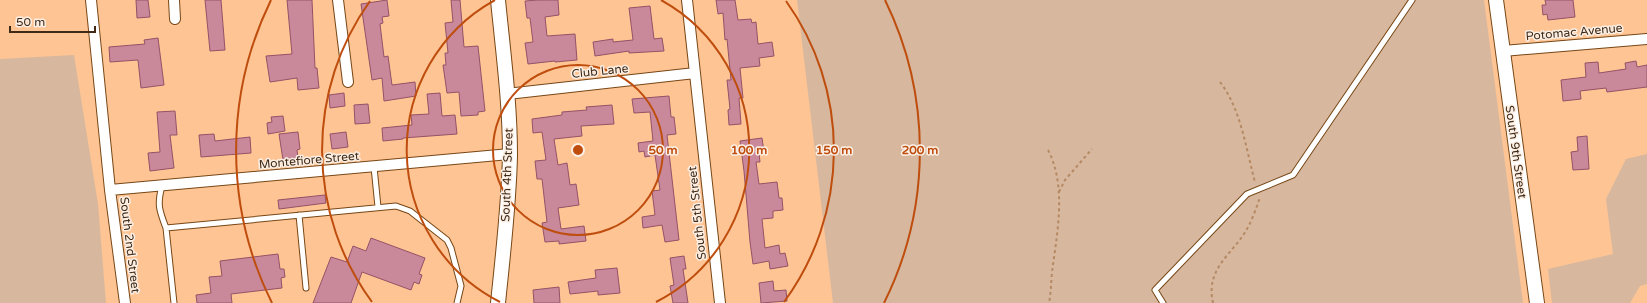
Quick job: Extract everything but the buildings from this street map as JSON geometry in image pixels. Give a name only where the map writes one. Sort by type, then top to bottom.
[{"type":"street","name":"South 2nd Street","points":[[91,0],[110,190],[125,303]]},
{"type":"street","points":[[174,0],[175,20]]},
{"type":"street","points":[[338,0],[348,82]]},
{"type":"street","name":"South 4th Street","points":[[498,0],[507,94],[510,154],[498,303]]},
{"type":"street","name":"South 5th Street","points":[[687,0],[720,303]]},
{"type":"street","name":"South 9th Street","points":[[1496,0],[1537,303]]},
{"type":"street","name":"Potomac Avenue","points":[[1503,51],[1647,39]]},
{"type":"street","name":"Club Lane","points":[[507,94],[695,73]]},
{"type":"street","name":"Montefiore Street","points":[[110,190],[374,168],[510,154]]},
{"type":"lane","points":[[1163,303],[1155,290],[1247,194],[1293,175],[1412,0]]},
{"type":"lane","points":[[374,168],[378,207]]},
{"type":"lane","points":[[162,186],[158,200],[159,211],[166,228],[174,303]]},
{"type":"lane","points":[[166,228],[396,206],[410,211],[447,240],[451,248],[461,286],[457,303]]},
{"type":"lane","points":[[299,215],[306,288]]},
{"type":"path","points":[[1213,303],[1214,278],[1222,260],[1235,246],[1248,228],[1259,200],[1236,110],[1220,82]]},
{"type":"path","points":[[1058,193],[1065,180],[1092,149]]},
{"type":"path","points":[[1048,150],[1053,159],[1057,172],[1058,193],[1056,242],[1049,303]]},
{"type":"shaded area","points":[[797,0],[1484,0],[1523,303],[833,303]]},
{"type":"shaded area","points":[[74,55],[98,204],[106,303],[0,303],[0,59]]},
{"type":"shaded area","points":[[1647,154],[1647,284],[1640,286],[1630,303],[1552,303],[1548,269],[1613,254],[1606,199],[1626,159]]}]
